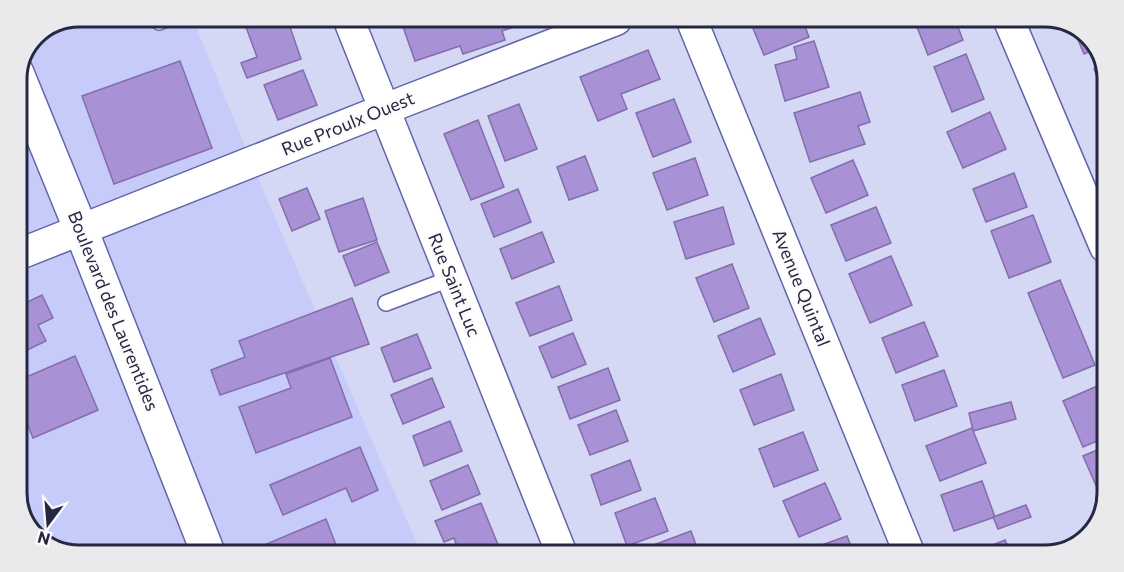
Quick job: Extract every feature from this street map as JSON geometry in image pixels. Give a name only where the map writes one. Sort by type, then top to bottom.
[{"type":"main road","name":"Boulevard des Laurentides","points":[[27,98],[205,545]]},
{"type":"street","name":"Rue Saint Luc","points":[[352,27],[558,545]]},
{"type":"street","name":"Rue Proulx Ouest","points":[[27,251],[598,27]]},
{"type":"street","name":"Avenue Quintal","points":[[694,27],[906,545]]},
{"type":"street","points":[[1012,27],[1097,228]]},
{"type":"lane","points":[[386,303],[452,278]]},
{"type":"shaded area","points":[[72,27],[196,27],[263,190],[417,545],[79,545],[56,540],[36,522],[27,497],[27,75],[32,56],[38,47],[53,34]]},
{"type":"building","points":[[246,27],[290,27],[301,59],[247,78],[241,63],[257,57]]},
{"type":"building","points":[[403,27],[514,27],[502,31],[505,40],[463,54],[460,46],[415,61]]},
{"type":"building","points":[[752,27],[805,27],[809,37],[764,55]]},
{"type":"building","points":[[917,27],[958,27],[963,40],[928,55]]},
{"type":"building","points":[[1078,39],[1089,52],[1084,54]]},
{"type":"building","points":[[814,41],[829,87],[785,101],[775,65],[797,59],[794,47]]},
{"type":"building","points":[[648,50],[660,79],[621,94],[627,109],[598,121],[580,77]]},
{"type":"building","points":[[966,54],[984,99],[952,112],[934,67]]},
{"type":"building","points":[[180,61],[212,148],[114,184],[82,96]]},
{"type":"building","points":[[303,70],[317,105],[278,120],[264,85]]},
{"type":"building","points":[[860,92],[870,122],[858,126],[865,144],[810,162],[794,113]]},
{"type":"building","points":[[674,99],[691,142],[653,157],[636,113]]},
{"type":"building","points":[[519,104],[537,149],[505,161],[488,116]]},
{"type":"building","points":[[990,112],[1006,149],[963,168],[947,132]]},
{"type":"building","points":[[478,120],[504,187],[471,200],[444,134]]},
{"type":"building","points":[[585,156],[598,190],[569,200],[557,167]]},
{"type":"building","points":[[695,158],[708,195],[667,210],[653,173]]},
{"type":"building","points":[[853,160],[868,195],[826,213],[811,178]]},
{"type":"building","points":[[1014,173],[1027,207],[986,222],[973,189]]},
{"type":"building","points":[[307,188],[320,219],[292,231],[279,199]]},
{"type":"building","points":[[518,189],[531,222],[494,237],[481,204]]},
{"type":"building","points":[[363,198],[377,240],[339,252],[325,211]]},
{"type":"building","points":[[723,207],[734,244],[686,259],[674,222]]},
{"type":"building","points":[[876,207],[891,243],[846,261],[831,225]]},
{"type":"building","points":[[1033,215],[1051,262],[1009,278],[991,231]]},
{"type":"building","points":[[542,232],[554,262],[512,279],[500,249]]},
{"type":"building","points":[[377,242],[389,272],[355,286],[343,256]]},
{"type":"building","points":[[891,256],[912,305],[870,323],[849,274]]},
{"type":"building","points":[[732,264],[749,308],[714,322],[696,278]]},
{"type":"building","points":[[1060,280],[1095,365],[1063,378],[1028,293]]},
{"type":"building","points":[[559,286],[572,320],[530,336],[516,303]]},
{"type":"building","points":[[42,295],[53,318],[38,325],[46,341],[27,350],[27,302]]},
{"type":"building","points":[[352,298],[369,344],[220,395],[211,370],[245,357],[239,341]]},
{"type":"building","points":[[760,318],[775,354],[733,372],[718,336]]},
{"type":"building","points":[[924,322],[938,356],[896,373],[882,338]]},
{"type":"building","points":[[573,333],[586,364],[552,378],[539,347]]},
{"type":"building","points":[[417,334],[431,368],[394,382],[381,348]]},
{"type":"building","points":[[75,356],[98,410],[33,438],[27,423],[27,377]]},
{"type":"building","points":[[330,358],[352,417],[256,453],[239,407],[291,388],[286,374]]},
{"type":"building","points":[[608,368],[620,400],[570,419],[558,387]]},
{"type":"building","points":[[944,370],[957,406],[915,421],[902,385]]},
{"type":"building","points":[[781,374],[794,410],[754,425],[740,390]]},
{"type":"building","points":[[432,378],[444,407],[403,424],[391,395]]},
{"type":"building","points":[[1097,386],[1097,441],[1083,447],[1063,401]]},
{"type":"building","points":[[1011,402],[1016,419],[973,431],[969,413]]},
{"type":"building","points":[[616,410],[628,441],[590,455],[578,425]]},
{"type":"building","points":[[450,421],[462,451],[424,466],[413,436]]},
{"type":"building","points":[[972,428],[986,463],[940,481],[926,446]]},
{"type":"building","points":[[803,432],[818,470],[774,487],[759,449]]},
{"type":"building","points":[[360,447],[378,490],[352,502],[346,488],[283,515],[270,485]]},
{"type":"building","points":[[1097,450],[1097,488],[1083,456]]},
{"type":"building","points":[[630,460],[641,490],[601,505],[591,475]]},
{"type":"building","points":[[468,465],[480,494],[442,510],[430,481]]},
{"type":"building","points":[[982,481],[995,517],[954,531],[941,495]]},
{"type":"building","points":[[825,483],[841,519],[799,537],[783,501]]},
{"type":"building","points":[[655,498],[668,531],[627,545],[615,513]]},
{"type":"building","points":[[481,503],[498,545],[456,545],[454,538],[444,542],[435,521]]},
{"type":"building","points":[[1026,505],[1031,517],[998,529],[993,517]]},
{"type":"building","points":[[326,519],[336,545],[264,545]]},
{"type":"building","points":[[691,531],[696,545],[653,545]]},
{"type":"building","points":[[847,536],[850,545],[822,545]]},
{"type":"building","points":[[1005,540],[1007,545],[993,545]]}]
